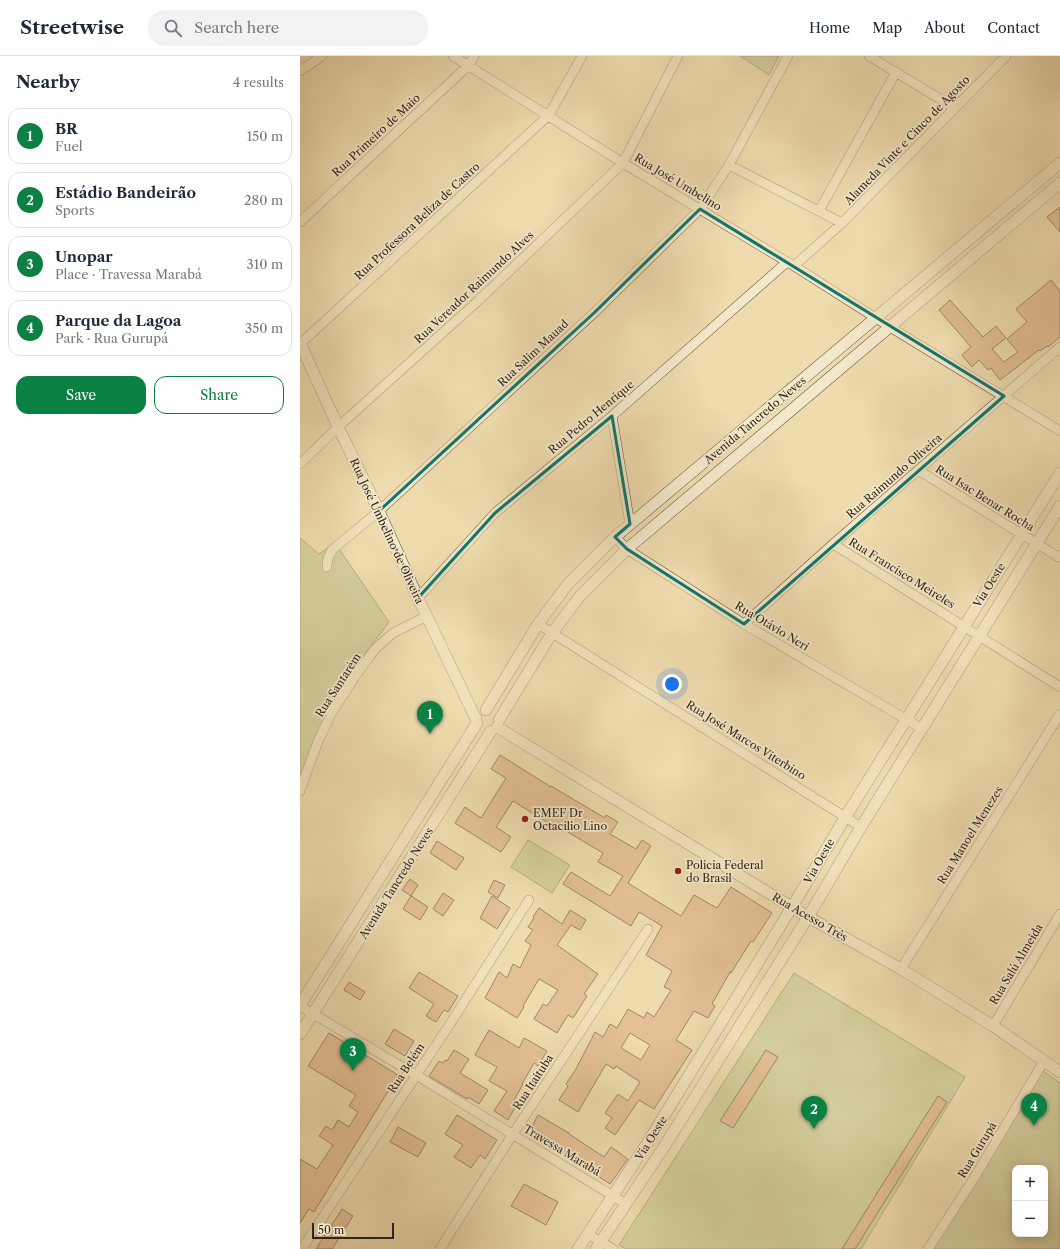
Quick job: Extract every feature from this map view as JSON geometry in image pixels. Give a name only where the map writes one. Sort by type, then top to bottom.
[{"type":"street","points":[[300,71],[322,56]]},
{"type":"street","name":"Rua José Umbelino","points":[[453,56],[549,115],[623,163],[791,264],[890,327],[1060,431]]},
{"type":"street","points":[[469,66],[474,56]]},
{"type":"street","name":"Rua Professora Beliza de Castro","points":[[300,343],[549,115],[582,56]]},
{"type":"street","name":"Rua Vereador Raimundo Alves","points":[[338,427],[479,300],[623,163],[678,56]]},
{"type":"street","name":"Rua Salim Mauad","points":[[327,567],[328,558],[332,550],[379,511],[596,312],[700,209],[729,164],[788,56]]},
{"type":"street","points":[[869,56],[955,108]]},
{"type":"street","name":"Alameda Vinte e Cinco de Agosto","points":[[791,264],[842,223],[1006,56]]},
{"type":"street","name":"Rua Primeiro de Maio","points":[[300,222],[469,66]]},
{"type":"street","points":[[818,211],[896,72]]},
{"type":"street","name":"Avenida Tancredo Neves","points":[[485,710],[538,624],[568,584],[615,537],[1060,162]]},
{"type":"street","points":[[729,164],[842,223]]},
{"type":"street","name":"Avenida Tancredo Neves","points":[[300,1034],[496,726],[552,633],[580,596],[627,549],[1060,183]]},
{"type":"street","name":"Rua Pedro Henrique","points":[[418,598],[495,513],[791,264]]},
{"type":"street","name":"Rua José Umbelino de Oliveira","points":[[300,343],[418,598],[467,698],[476,721]]},
{"type":"street","name":"Rua Raimundo Oliveira","points":[[744,624],[833,544],[1060,347]]},
{"type":"street","points":[[612,416],[630,524]]},
{"type":"street","points":[[300,464],[338,427]]},
{"type":"street","name":"Rua Isac Benar Rocha","points":[[918,470],[1060,558]]},
{"type":"street","name":"Via Oeste","points":[[578,1249],[614,1196],[680,1091],[846,816],[1060,472]]},
{"type":"street","name":"Via Oeste","points":[[599,1245],[662,1150],[808,917],[861,827],[1060,506]]},
{"type":"street","name":"Rua Otávio Neri","points":[[615,537],[627,549],[744,624],[922,728]]},
{"type":"street","name":"Rua Francisco Meireles","points":[[833,544],[1060,687]]},
{"type":"street","name":"Rua Santarém","points":[[300,792],[317,744],[331,714],[356,675],[375,649],[393,633],[427,616]]},
{"type":"street","name":"Rua José Marcos Viterbino","points":[[538,624],[846,816],[861,827]]},
{"type":"street","points":[[467,698],[485,710],[493,711],[498,716],[496,726],[484,731],[480,729],[476,721],[479,714],[485,710]]},
{"type":"street","name":"Rua Manoel Menezes","points":[[901,969],[1060,714]]},
{"type":"street","name":"Avenida Tancredo Neves","points":[[300,1005],[476,721]]},
{"type":"street","name":"Rua Acesso Três","points":[[496,726],[808,917],[901,969],[993,1026],[1060,1072]]},
{"type":"street","points":[[437,785],[452,794]]},
{"type":"street","name":"Rua Belém","points":[[302,1249],[529,900]]},
{"type":"street","name":"Rua Salú Almeida","points":[[993,1026],[1060,914]]},
{"type":"street","name":"Rua Itaituba","points":[[440,1249],[513,1134],[648,929]]},
{"type":"street","name":"Travessa Marabá","points":[[300,1005],[626,1204]]},
{"type":"street","name":"Rua Gurupá","points":[[928,1249],[976,1175],[1044,1061]]},
{"type":"street","points":[[588,1234],[599,1245],[613,1249]]},
{"type":"highlighted area","points":[[700,209],[1004,396],[744,624],[627,549],[615,537],[630,524],[612,416],[495,513],[418,598],[379,511],[595,312]]},
{"type":"green space","points":[[740,56],[779,56],[769,75]]},
{"type":"green space","points":[[300,538],[319,554],[335,543],[389,622],[347,678],[319,735],[300,784]]},
{"type":"green space","points":[[528,840],[570,865],[552,893],[511,867]]},
{"type":"green space","points":[[794,973],[965,1077],[861,1249],[626,1249],[619,1245]]},
{"type":"green space","points":[[1043,1071],[1060,1083],[1060,1249],[931,1249]]},
{"type":"building","points":[[1060,207],[1060,232],[1047,217]]},
{"type":"building","points":[[1051,280],[1060,291],[1060,337],[1048,347],[1047,346],[1040,351],[1039,350],[1000,380],[991,368],[988,370],[979,360],[972,367],[962,355],[971,347],[939,310],[950,300],[983,337],[996,326],[1006,338],[992,349],[1004,362],[1018,352],[1007,339],[1027,322],[1016,309]]},
{"type":"building","points":[[500,755],[551,787],[605,818],[606,815],[618,822],[610,834],[636,849],[642,840],[651,846],[628,883],[681,916],[694,895],[717,908],[731,887],[772,913],[753,942],[751,941],[731,973],[730,972],[712,1004],[715,1006],[708,1018],[694,1011],[676,1040],[692,1050],[654,1109],[639,1100],[615,1135],[605,1128],[612,1118],[605,1113],[618,1094],[628,1101],[640,1082],[616,1066],[614,1069],[606,1064],[578,1112],[559,1100],[568,1086],[566,1084],[576,1069],[595,1032],[603,1037],[610,1024],[617,1028],[628,1009],[644,1018],[647,1012],[654,1017],[671,990],[664,987],[672,971],[646,955],[662,926],[639,912],[631,926],[563,884],[571,872],[610,896],[623,876],[598,862],[603,853],[551,822],[550,824],[513,801],[496,827],[511,837],[501,852],[455,823],[465,807],[481,818],[506,778],[491,769]],"holes":[[[630,1033],[650,1045],[641,1060],[621,1048]]]},
{"type":"building","points":[[437,841],[464,858],[456,870],[430,853]]},
{"type":"building","points":[[410,879],[418,885],[411,896],[402,890]]},
{"type":"building","points":[[494,880],[505,885],[498,898],[488,892]]},
{"type":"building","points":[[443,893],[454,900],[443,916],[433,909]]},
{"type":"building","points":[[411,896],[428,907],[420,920],[403,909]]},
{"type":"building","points":[[492,896],[510,908],[497,929],[480,918]]},
{"type":"building","points":[[539,908],[562,924],[570,910],[586,920],[580,930],[571,925],[557,945],[598,974],[584,994],[587,996],[573,1018],[568,1015],[557,1033],[534,1019],[543,1004],[547,1006],[558,990],[539,979],[517,1018],[485,998],[499,972],[507,978],[513,964],[520,968],[531,945],[525,941],[533,930],[528,927]]},
{"type":"building","points":[[419,972],[458,996],[448,1012],[444,1010],[436,1022],[426,1016],[434,1004],[409,988]]},
{"type":"building","points":[[349,982],[365,992],[360,1000],[344,990]]},
{"type":"building","points":[[394,1029],[414,1041],[405,1056],[385,1044]]},
{"type":"building","points":[[489,1030],[519,1048],[524,1038],[547,1051],[538,1066],[534,1063],[522,1084],[513,1102],[517,1104],[508,1120],[494,1111],[507,1091],[489,1081],[497,1067],[475,1055]]},
{"type":"building","points":[[329,1033],[398,1075],[314,1212],[309,1209],[300,1223],[300,1159],[317,1169],[333,1145],[319,1136],[326,1126],[332,1130],[338,1120],[349,1127],[358,1112],[349,1106],[356,1095],[308,1066]]},
{"type":"building","points":[[454,1050],[469,1059],[460,1073],[488,1090],[479,1104],[468,1097],[467,1099],[429,1076],[439,1061],[443,1063],[445,1060],[447,1061]]},
{"type":"building","points":[[766,1050],[778,1057],[733,1128],[720,1121]]},
{"type":"building","points":[[938,1096],[947,1102],[855,1249],[842,1249]]},
{"type":"building","points":[[457,1115],[497,1140],[485,1159],[480,1155],[471,1168],[454,1157],[463,1145],[445,1134]]},
{"type":"building","points":[[538,1115],[569,1133],[604,1157],[611,1147],[628,1159],[610,1184],[569,1157],[528,1134]]},
{"type":"building","points":[[398,1127],[426,1143],[418,1157],[390,1142]]},
{"type":"building","points":[[524,1184],[558,1202],[546,1225],[511,1206]]},
{"type":"building","points":[[342,1209],[353,1216],[332,1249],[316,1249]]},
{"type":"place","name":"BR","points":[[430,734]]},
{"type":"place","name":"EMEF Dr Octacilio Lino","points":[[525,819]]},
{"type":"place","name":"Polícia Federal do Brasil","points":[[678,871]]},
{"type":"place","name":"Unopar","points":[[353,1071]]},
{"type":"place","name":"Parque da Lagoa","points":[[1034,1126]]},
{"type":"place","name":"Estádio Bandeirão","points":[[814,1129]]}]
